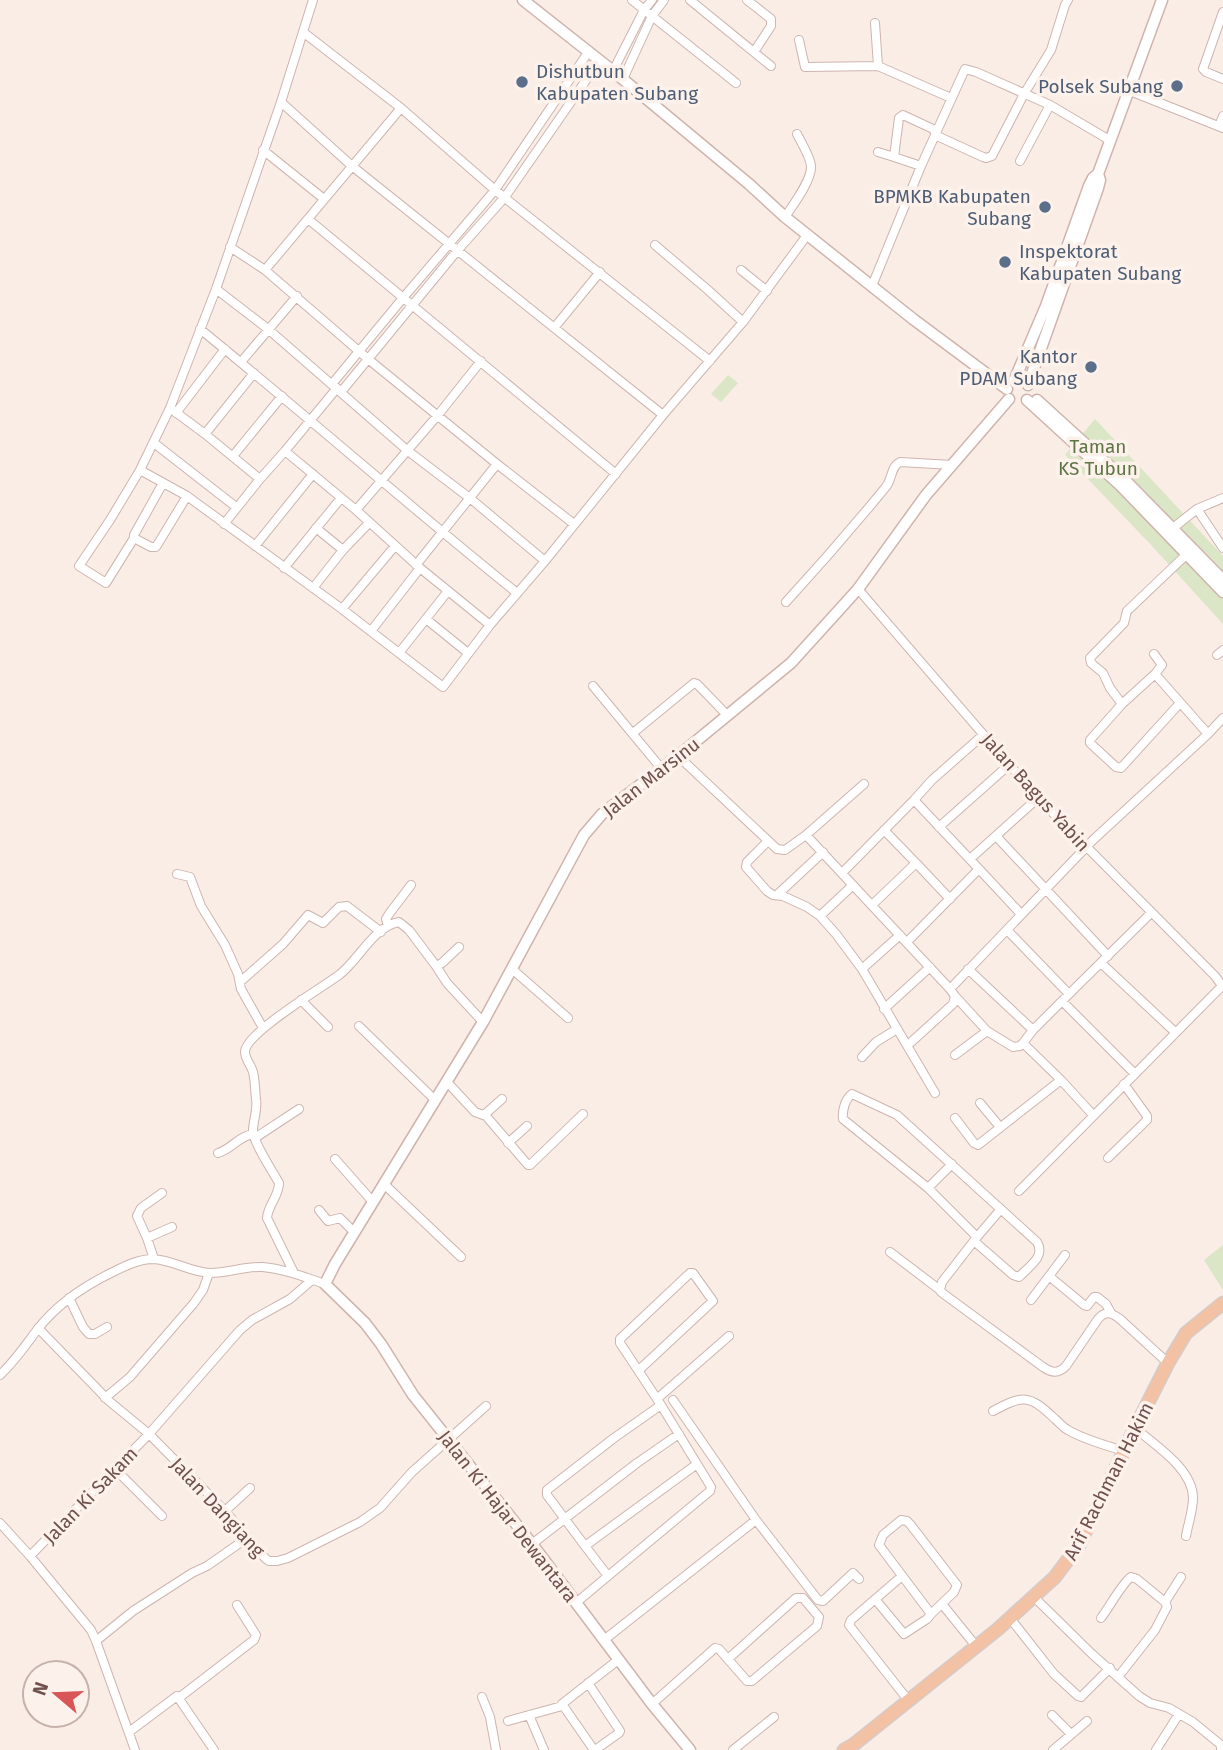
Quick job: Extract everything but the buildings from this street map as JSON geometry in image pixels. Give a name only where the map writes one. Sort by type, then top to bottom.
[{"type":"main road","name":"Arif Rachman Hakim","points":[[846,1750],[1010,1618],[1055,1577],[1079,1545],[1135,1428],[1186,1333],[1223,1303]]},
{"type":"street","points":[[173,410],[281,102],[313,0]]},
{"type":"street","points":[[523,0],[623,79],[785,217],[913,319],[1010,390],[1018,404],[1028,393],[1098,187],[1098,174],[1162,0]]},
{"type":"street","points":[[632,0],[736,83]]},
{"type":"street","points":[[623,79],[652,0]]},
{"type":"street","points":[[613,71],[648,13],[664,0]]},
{"type":"street","points":[[690,0],[771,65]]},
{"type":"street","points":[[747,0],[772,22],[754,52]]},
{"type":"street","points":[[894,157],[897,121],[903,115],[982,157],[989,158],[1051,50],[1068,0]]},
{"type":"street","points":[[1223,12],[1203,69],[1223,79]]},
{"type":"street","points":[[875,23],[878,65]]},
{"type":"street","points":[[303,32],[401,108],[495,190],[710,361]]},
{"type":"street","points":[[799,40],[806,67],[878,65],[951,98]]},
{"type":"street","points":[[337,388],[360,350],[495,190],[589,51]]},
{"type":"street","points":[[224,524],[337,388],[368,359],[505,197],[600,60]]},
{"type":"street","points":[[872,286],[921,166],[967,68],[1050,105],[1111,141]]},
{"type":"street","points":[[1130,91],[1221,127],[1223,116]]},
{"type":"street","points":[[281,102],[352,166],[663,415]]},
{"type":"street","points":[[1020,161],[1050,105]]},
{"type":"street","points":[[265,270],[401,108]]},
{"type":"street","points":[[785,217],[811,172],[811,163],[797,134]]},
{"type":"street","points":[[264,150],[324,199]]},
{"type":"street","points":[[878,152],[921,166]]},
{"type":"street","name":"Jalan Marsinu","points":[[325,1284],[483,1022],[584,835],[602,814],[626,794],[678,756],[791,663],[858,589],[926,495],[1010,390],[1046,306],[1089,186],[1098,174]]},
{"type":"street","points":[[308,219],[616,474]]},
{"type":"street","points":[[140,470],[187,496],[342,609],[443,687],[490,625],[743,322],[808,234]]},
{"type":"street","points":[[655,246],[743,322]]},
{"type":"street","points":[[230,247],[265,270],[368,359],[574,524]]},
{"type":"street","points":[[741,270],[767,291]]},
{"type":"street","points":[[554,328],[600,272]]},
{"type":"street","points":[[216,289],[268,329],[408,451],[545,561]]},
{"type":"street","points":[[241,362],[297,296]]},
{"type":"street","points":[[200,329],[517,593]]},
{"type":"street","points":[[163,484],[106,583],[79,566],[110,520],[173,410],[225,349]]},
{"type":"street","points":[[356,510],[481,361]]},
{"type":"street","points":[[205,434],[254,373]]},
{"type":"street","points":[[1010,390],[1022,381],[1028,393],[1223,592]]},
{"type":"street","points":[[1028,393],[1117,472],[1223,580]]},
{"type":"street","points":[[233,456],[282,396]]},
{"type":"street","points":[[173,410],[260,479]]},
{"type":"street","points":[[154,443],[236,507]]},
{"type":"street","points":[[285,451],[490,625]]},
{"type":"street","points":[[786,603],[848,534],[889,483],[893,467],[897,463],[952,465]]},
{"type":"street","points":[[371,631],[442,532],[497,464]]},
{"type":"street","points":[[255,547],[313,474]]},
{"type":"street","points":[[134,538],[156,547],[187,496]]},
{"type":"street","points":[[284,568],[341,498]]},
{"type":"street","points":[[1173,528],[1197,509],[1223,498]]},
{"type":"street","points":[[1197,509],[1223,548]]},
{"type":"street","points":[[313,588],[369,523]]},
{"type":"street","points":[[316,528],[343,550]]},
{"type":"street","points":[[342,609],[395,546]]},
{"type":"street","points":[[1122,704],[1103,673],[1090,659],[1124,623],[1127,611],[1187,554]]},
{"type":"street","name":"Jalan Bagus Yabin","points":[[858,589],[1038,798],[1222,986]]},
{"type":"street","points":[[399,653],[448,592]]},
{"type":"street","points":[[426,619],[468,653]]},
{"type":"street","points":[[1154,654],[1162,665],[1122,704],[1090,742],[1120,769],[1123,768],[1180,703]]},
{"type":"street","points":[[1155,674],[1208,734]]},
{"type":"street","points":[[633,733],[694,683],[727,715]]},
{"type":"street","points":[[593,687],[662,768]]},
{"type":"street","points":[[908,1045],[953,1004],[952,992],[968,969],[1086,848],[1223,718]]},
{"type":"street","points":[[842,873],[932,780],[984,735]]},
{"type":"street","points":[[678,756],[777,849],[786,850],[864,785]]},
{"type":"street","points":[[939,827],[1010,764]]},
{"type":"street","points":[[970,859],[1038,798]]},
{"type":"street","points":[[914,800],[1021,914]]},
{"type":"street","points":[[884,830],[950,899]]},
{"type":"street","points":[[806,835],[987,1031],[1013,1047],[1020,1046],[1151,913]]},
{"type":"street","points":[[996,836],[1108,956]]},
{"type":"street","points":[[768,841],[746,865],[767,891],[807,907],[820,916],[836,934],[862,969],[935,1093]]},
{"type":"street","points":[[777,895],[823,852]]},
{"type":"street","points":[[872,905],[916,863]]},
{"type":"street","points":[[907,942],[979,869]]},
{"type":"street","points":[[177,874],[190,877],[193,882],[201,906],[225,945],[241,989],[263,1028]]},
{"type":"street","points":[[384,929],[388,914],[411,885]]},
{"type":"street","points":[[820,916],[853,885]]},
{"type":"street","points":[[240,982],[283,944],[308,915],[323,923],[339,907],[346,906],[384,929]]},
{"type":"street","points":[[294,1273],[267,1218],[267,1210],[279,1191],[279,1183],[254,1136],[257,1107],[253,1072],[245,1051],[251,1039],[340,974],[384,929],[399,922],[409,930],[447,983],[483,1022]]},
{"type":"street","points":[[1007,930],[1135,1074]]},
{"type":"street","points":[[862,969],[900,935]]},
{"type":"street","points":[[436,966],[459,947]]},
{"type":"street","points":[[1101,963],[1175,1032]]},
{"type":"street","points":[[884,1009],[930,967]]},
{"type":"street","points":[[512,969],[568,1018]]},
{"type":"street","points":[[968,969],[1033,1030]]},
{"type":"street","points":[[1019,1191],[1222,986]]},
{"type":"street","points":[[301,1000],[328,1027]]},
{"type":"street","points":[[359,1026],[435,1100]]},
{"type":"street","points":[[862,1057],[876,1042],[897,1029]]},
{"type":"street","points":[[955,1055],[987,1031]]},
{"type":"street","points":[[1023,1043],[1093,1115]]},
{"type":"street","points":[[956,1118],[977,1145],[1061,1080]]},
{"type":"street","points":[[447,1082],[475,1112],[484,1115],[530,1165],[583,1114]]},
{"type":"street","points":[[1108,1158],[1147,1120],[1147,1116],[1124,1084]]},
{"type":"street","points":[[852,1094],[897,1115],[952,1164],[1040,1247],[1037,1259],[1019,1277],[1013,1275],[976,1239],[928,1188],[843,1119],[846,1100],[852,1094]]},
{"type":"street","points":[[484,1115],[502,1099]]},
{"type":"street","points":[[980,1102],[1000,1127]]},
{"type":"street","points":[[218,1153],[248,1135],[254,1136],[299,1109]]},
{"type":"street","points":[[508,1143],[527,1126]]},
{"type":"street","points":[[335,1159],[373,1202]]},
{"type":"street","points":[[928,1188],[952,1164]]},
{"type":"street","points":[[384,1184],[461,1257]]},
{"type":"street","points":[[154,1259],[137,1216],[141,1208],[163,1193]]},
{"type":"street","points":[[940,1290],[942,1282],[1002,1209]]},
{"type":"street","points":[[319,1210],[328,1221],[340,1218],[354,1233]]},
{"type":"street","points":[[147,1238],[172,1227]]},
{"type":"street","points":[[890,1252],[945,1296],[1053,1372],[1061,1371],[1066,1366],[1101,1315],[1111,1313]]},
{"type":"street","points":[[1031,1300],[1065,1255]]},
{"type":"street","points":[[0,1374],[20,1355],[38,1328],[69,1297],[92,1282],[142,1260],[154,1259],[209,1273],[261,1267],[294,1273],[325,1284]]},
{"type":"street","points":[[106,1398],[130,1377],[194,1304],[209,1273]]},
{"type":"street","points":[[577,1602],[710,1491],[711,1487],[679,1434],[620,1343],[620,1339],[693,1273],[713,1301],[639,1370]]},
{"type":"street","points":[[1049,1276],[1084,1305],[1087,1306],[1092,1298],[1097,1297],[1106,1304],[1111,1313],[1168,1363]]},
{"type":"street","name":"Jalan Ki Sakam","points":[[30,1556],[149,1434],[240,1330],[290,1298],[312,1280]]},
{"type":"street","name":"Jalan Ki Hajar Dewantara","points":[[325,1284],[365,1322],[382,1344],[413,1395],[532,1544],[618,1660],[690,1750]]},
{"type":"street","points":[[69,1297],[89,1334],[107,1327]]},
{"type":"street","name":"Jalan Dangiang","points":[[38,1328],[106,1398],[149,1434],[225,1511],[265,1558],[270,1560],[288,1558],[360,1522],[380,1507],[412,1472],[486,1406]]},
{"type":"street","points":[[608,1576],[547,1495],[548,1488],[659,1402],[729,1336]]},
{"type":"street","points":[[993,1411],[1016,1399],[1030,1400],[1063,1427],[1081,1437],[1124,1451]]},
{"type":"street","points":[[673,1400],[756,1520],[819,1601],[823,1601],[853,1573],[859,1579]]},
{"type":"street","points":[[1135,1428],[1180,1467],[1187,1477],[1193,1496],[1186,1536]]},
{"type":"street","points":[[532,1544],[679,1434]]},
{"type":"street","points":[[585,1546],[697,1464]]},
{"type":"street","points":[[115,1469],[162,1516]]},
{"type":"street","points":[[225,1511],[250,1488]]},
{"type":"street","points":[[604,1640],[756,1520]]},
{"type":"street","points":[[875,1599],[904,1634],[927,1619],[956,1590],[957,1585],[910,1524],[904,1520],[883,1535],[879,1542],[882,1550],[931,1614]]},
{"type":"street","points":[[0,1522],[85,1621],[96,1640],[135,1750]]},
{"type":"street","points":[[96,1640],[133,1612],[192,1573],[208,1566],[247,1538]]},
{"type":"street","points":[[902,1576],[851,1620],[850,1628],[908,1700]]},
{"type":"street","points":[[1101,1618],[1131,1577],[1165,1602],[1167,1607],[1155,1630],[1118,1677]]},
{"type":"street","points":[[1165,1602],[1181,1577]]},
{"type":"street","points":[[1034,1597],[1139,1696],[1194,1722],[1221,1745],[1221,1750]]},
{"type":"street","points":[[652,1704],[715,1648],[718,1648],[747,1681],[752,1681],[817,1626],[819,1617],[803,1598],[796,1598],[728,1659]]},
{"type":"street","points":[[942,1604],[976,1646]]},
{"type":"street","points":[[129,1732],[254,1640],[256,1635],[237,1605]]},
{"type":"street","points":[[1010,1618],[1054,1674],[1078,1696],[1081,1697],[1110,1668]]},
{"type":"street","points":[[508,1721],[562,1706],[562,1703],[618,1660]]},
{"type":"street","points":[[562,1706],[595,1750],[619,1733],[588,1683]]},
{"type":"street","points":[[180,1697],[214,1750]]},
{"type":"street","points":[[482,1697],[490,1717],[496,1750]]},
{"type":"street","points":[[1156,1750],[1179,1714]]},
{"type":"street","points":[[529,1715],[544,1750]]},
{"type":"street","points":[[1052,1715],[1071,1734]]},
{"type":"street","points":[[733,1750],[774,1717]]},
{"type":"street","points":[[1053,1750],[1087,1721]]},
{"type":"green space","points":[[728,375],[738,383],[721,402],[711,394]]},
{"type":"green space","name":"Taman KS Tubun","points":[[1095,419],[1223,556],[1223,624],[1065,455]]},
{"type":"green space","points":[[1223,1245],[1223,1290],[1204,1260]]},
{"type":"place","name":"Dishutbun Kabupaten Subang","points":[[522,82]]},
{"type":"place","name":"Polsek Subang","points":[[1177,86]]},
{"type":"place","name":"BPMKB Kabupaten Subang","points":[[1045,207]]},
{"type":"place","name":"Inspektorat Kabupaten Subang","points":[[1005,262]]},
{"type":"place","name":"Kantor PDAM Subang","points":[[1091,367]]}]
